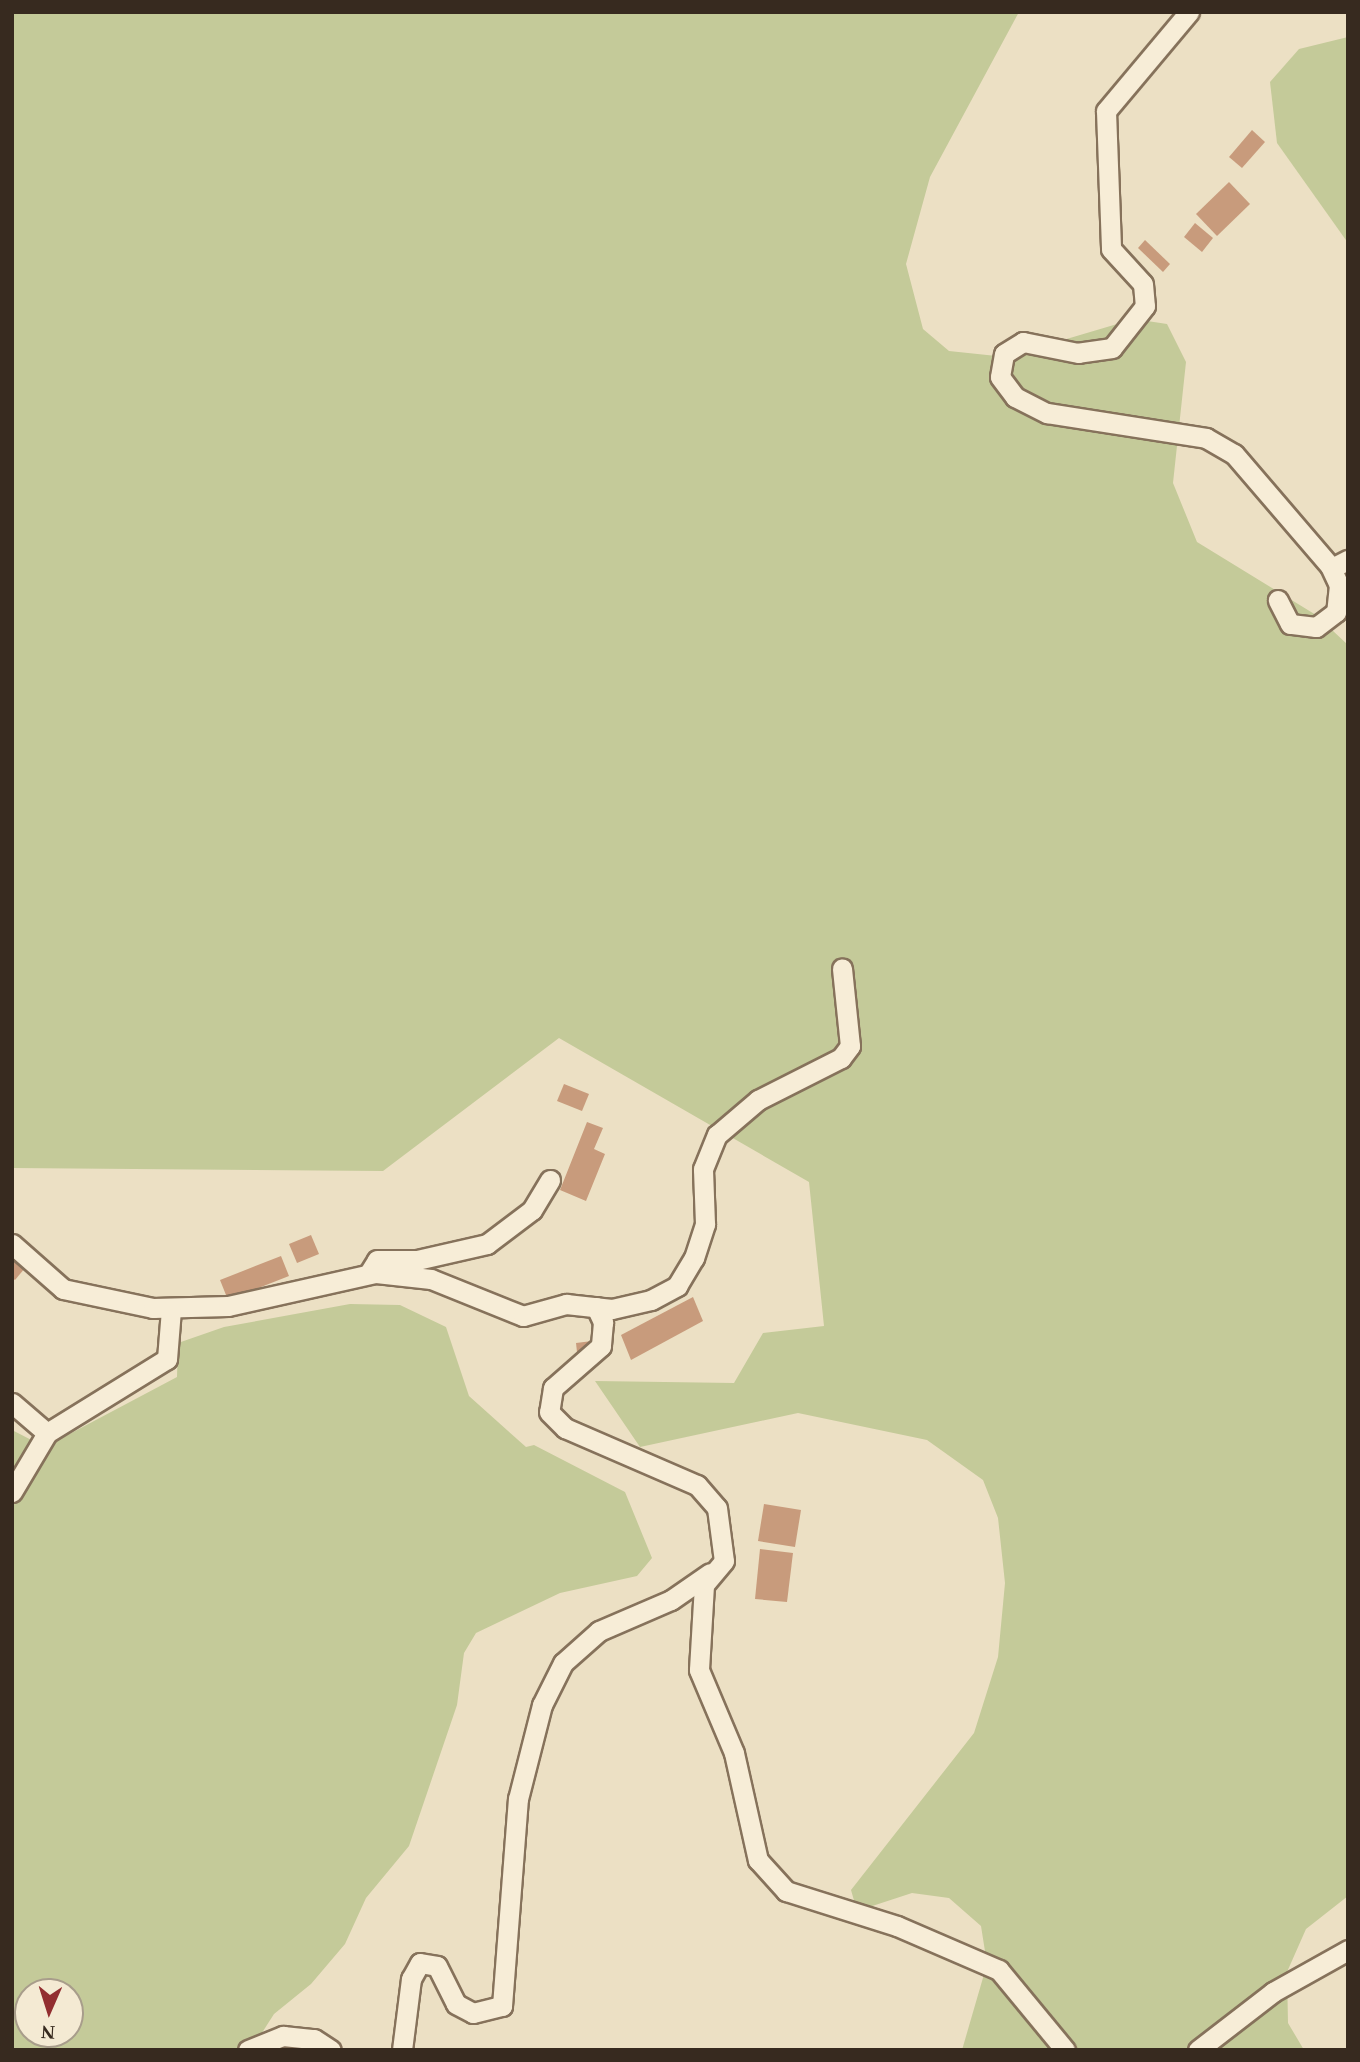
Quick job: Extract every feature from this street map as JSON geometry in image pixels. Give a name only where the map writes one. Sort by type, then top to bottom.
[{"type":"street","points":[[1189,12],[1106,111],[1111,248],[1143,284],[1145,306],[1112,348],[1078,353],[1023,342],[1004,354],[1000,377],[1015,397],[1063,418],[1218,443],[1340,564],[1339,595],[1326,622],[1290,624],[1278,600]]},
{"type":"street","points":[[12,1244],[64,1289],[95,1300],[171,1309],[256,1301],[369,1273],[431,1279],[506,1314],[534,1316],[575,1303],[596,1307],[638,1304],[677,1286],[705,1224],[703,1169],[717,1135],[758,1100],[841,1058],[850,1046],[842,968]]},
{"type":"street","points":[[369,1273],[377,1261],[417,1260],[487,1244],[532,1210],[550,1180]]},
{"type":"street","points":[[596,1307],[603,1322],[601,1346],[553,1388],[552,1418],[697,1485],[721,1516],[719,1566],[704,1585],[699,1670],[734,1753],[758,1860],[771,1880],[999,1970],[1065,2050]]},
{"type":"street","points":[[12,1492],[47,1433],[167,1359],[171,1309]]},
{"type":"street","points":[[12,1403],[47,1433]]},
{"type":"street","points":[[402,2050],[411,1979],[421,1963],[437,1966],[456,2004],[473,2013],[502,2006],[518,1800],[542,1705],[563,1663],[599,1631],[671,1600],[719,1566]]},
{"type":"street","points":[[1198,2050],[1273,1992],[1348,1950]]},
{"type":"street","points":[[248,2050],[283,2036],[314,2039],[331,2050]]},
{"type":"green space","points":[[12,12],[1019,12],[930,177],[906,264],[923,329],[949,351],[1006,357],[1134,319],[1167,324],[1186,362],[1173,483],[1197,542],[1316,615],[1348,645],[1348,1896],[1306,1929],[1287,1972],[1288,2023],[1304,2050],[962,2050],[987,1964],[981,1926],[949,1898],[912,1893],[857,1911],[851,1890],[974,1733],[998,1657],[1005,1583],[998,1518],[983,1480],[927,1440],[798,1413],[640,1447],[595,1381],[734,1383],[763,1333],[824,1326],[809,1182],[559,1038],[383,1171],[12,1168]]},
{"type":"green space","points":[[1348,37],[1348,243],[1277,143],[1270,82],[1299,49]]},
{"type":"green space","points":[[350,1304],[400,1305],[446,1327],[469,1396],[526,1447],[534,1445],[625,1492],[652,1558],[637,1576],[560,1593],[476,1633],[464,1653],[457,1705],[409,1846],[366,1898],[345,1944],[311,1984],[274,2014],[251,2050],[12,2050],[12,1430],[45,1447],[177,1377],[178,1343],[224,1327]]},
{"type":"building","points":[[1252,130],[1265,142],[1242,168],[1229,157]]},
{"type":"building","points":[[1229,182],[1250,204],[1217,236],[1196,214]]},
{"type":"building","points":[[1195,223],[1213,238],[1202,252],[1184,237]]},
{"type":"building","points":[[1145,240],[1170,264],[1163,272],[1138,248]]},
{"type":"building","points":[[564,1084],[589,1094],[582,1111],[557,1101]]},
{"type":"building","points":[[587,1122],[603,1128],[594,1149],[605,1154],[586,1201],[560,1190]]},
{"type":"building","points":[[311,1235],[319,1254],[297,1263],[289,1244]]},
{"type":"building","points":[[12,1256],[25,1268],[15,1280],[12,1278]]},
{"type":"building","points":[[281,1256],[289,1276],[228,1300],[220,1280]]},
{"type":"building","points":[[693,1297],[703,1321],[631,1360],[621,1335]]},
{"type":"building","points":[[592,1341],[593,1351],[577,1352],[576,1343]]},
{"type":"building","points":[[764,1504],[801,1510],[795,1547],[758,1541]]},
{"type":"building","points":[[760,1549],[793,1553],[787,1602],[755,1599]]}]
